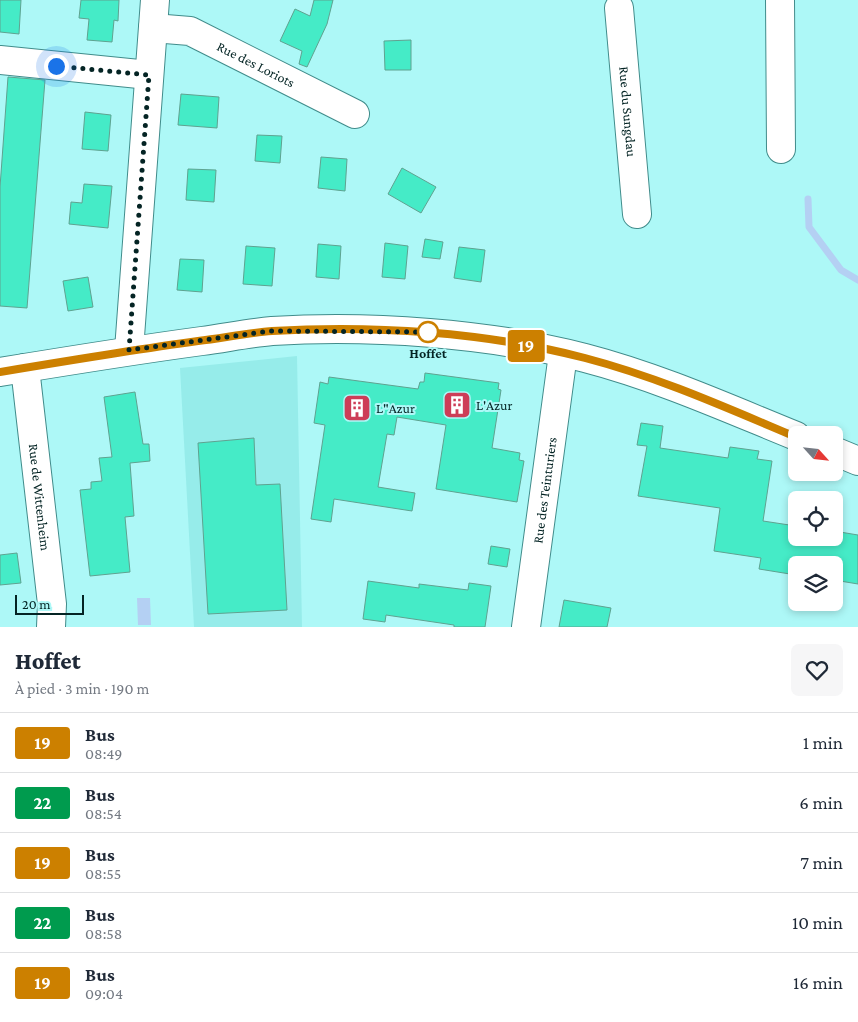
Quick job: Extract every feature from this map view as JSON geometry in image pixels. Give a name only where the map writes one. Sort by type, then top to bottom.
[{"type":"street","points":[[129,350],[155,0]]},
{"type":"street","points":[[780,0],[781,149]]},
{"type":"street","name":"Rue du Sungdau","points":[[619,8],[637,214]]},
{"type":"street","name":"Rue des Loriots","points":[[153,28],[190,31],[355,114]]},
{"type":"street","points":[[0,60],[149,75]]},
{"type":"street","points":[[13,370],[129,350],[271,331],[400,330],[519,345],[585,358],[700,396],[788,433]]},
{"type":"street","name":"Rue des Teinturiers","points":[[526,627],[563,354]]},
{"type":"street","name":"Rue de Wittenheim","points":[[13,370],[52,604],[51,627]]},
{"type":"shaded area","points":[[297,356],[302,627],[194,627],[180,368]]},
{"type":"shaded area","points":[[137,598],[150,598],[151,625],[138,625]]},
{"type":"building","points":[[0,0],[21,0],[19,34],[0,32]]},
{"type":"building","points":[[81,0],[119,0],[118,21],[114,20],[112,42],[87,40],[89,19],[79,18]]},
{"type":"building","points":[[314,0],[333,0],[327,24],[307,67],[299,64],[302,51],[280,41],[295,9],[310,16]]},
{"type":"building","points":[[411,40],[411,70],[385,70],[384,41]]},
{"type":"building","points":[[8,77],[45,80],[27,308],[0,306],[0,187]]},
{"type":"building","points":[[181,94],[219,97],[217,128],[178,125]]},
{"type":"building","points":[[85,112],[111,115],[108,151],[82,149]]},
{"type":"building","points":[[257,135],[282,136],[280,163],[255,161]]},
{"type":"building","points":[[321,157],[347,159],[345,191],[318,188]]},
{"type":"building","points":[[402,168],[436,187],[421,213],[388,194]]},
{"type":"building","points":[[188,169],[216,170],[214,202],[186,200]]},
{"type":"building","points":[[84,184],[112,186],[108,228],[69,224],[71,202],[82,203]]},
{"type":"building","points":[[425,239],[443,242],[440,259],[422,257]]},
{"type":"building","points":[[385,243],[408,246],[405,279],[382,277]]},
{"type":"building","points":[[318,244],[341,246],[339,279],[316,277]]},
{"type":"building","points":[[246,246],[275,248],[272,286],[243,284]]},
{"type":"building","points":[[459,247],[485,250],[481,282],[454,278]]},
{"type":"building","points":[[180,259],[204,260],[202,292],[177,290]]},
{"type":"building","points":[[88,277],[93,307],[68,311],[63,281]]},
{"type":"building","points":[[425,373],[499,383],[498,389],[501,390],[492,448],[520,453],[519,460],[524,461],[517,502],[436,489],[446,425],[397,417],[394,435],[387,434],[378,487],[415,493],[412,511],[334,499],[331,522],[311,519],[325,425],[314,423],[320,382],[328,384],[329,377],[418,389],[420,382],[424,382]]},
{"type":"building","points":[[135,392],[143,444],[149,444],[150,461],[130,463],[134,516],[125,517],[130,572],[90,576],[80,490],[91,489],[91,482],[102,481],[99,458],[112,457],[104,397]]},
{"type":"building","points":[[641,423],[663,426],[660,448],[728,458],[730,447],[759,451],[757,459],[772,461],[763,521],[788,525],[788,546],[843,546],[843,532],[858,535],[858,584],[843,582],[843,556],[788,556],[788,574],[759,569],[761,558],[714,551],[720,508],[638,496],[647,446],[637,445]]},
{"type":"building","points":[[254,438],[256,485],[280,484],[287,610],[208,614],[198,443]]},
{"type":"building","points":[[491,546],[510,549],[507,567],[488,564]]},
{"type":"building","points":[[17,553],[21,583],[0,585],[0,555]]},
{"type":"building","points":[[368,581],[419,588],[419,584],[468,590],[469,583],[491,586],[485,627],[454,627],[454,625],[386,615],[385,622],[363,619]]},
{"type":"building","points":[[564,600],[611,608],[607,627],[559,627]]},
{"type":"waterway","points":[[808,199],[809,227],[841,270],[858,280]]},
{"type":"bus line","name":"19","points":[[0,372],[129,350],[271,331],[400,330],[427,332],[519,345],[585,358],[700,396],[788,434]]},
{"type":"place","name":"Hoffet","points":[[428,332]]},
{"type":"place","name":"L'Azur","points":[[457,405]]},
{"type":"place","name":"L\"Azur","points":[[357,408]]},
{"type":"route","points":[[56,66],[149,75],[129,350],[271,331],[400,330],[428,332]]}]
